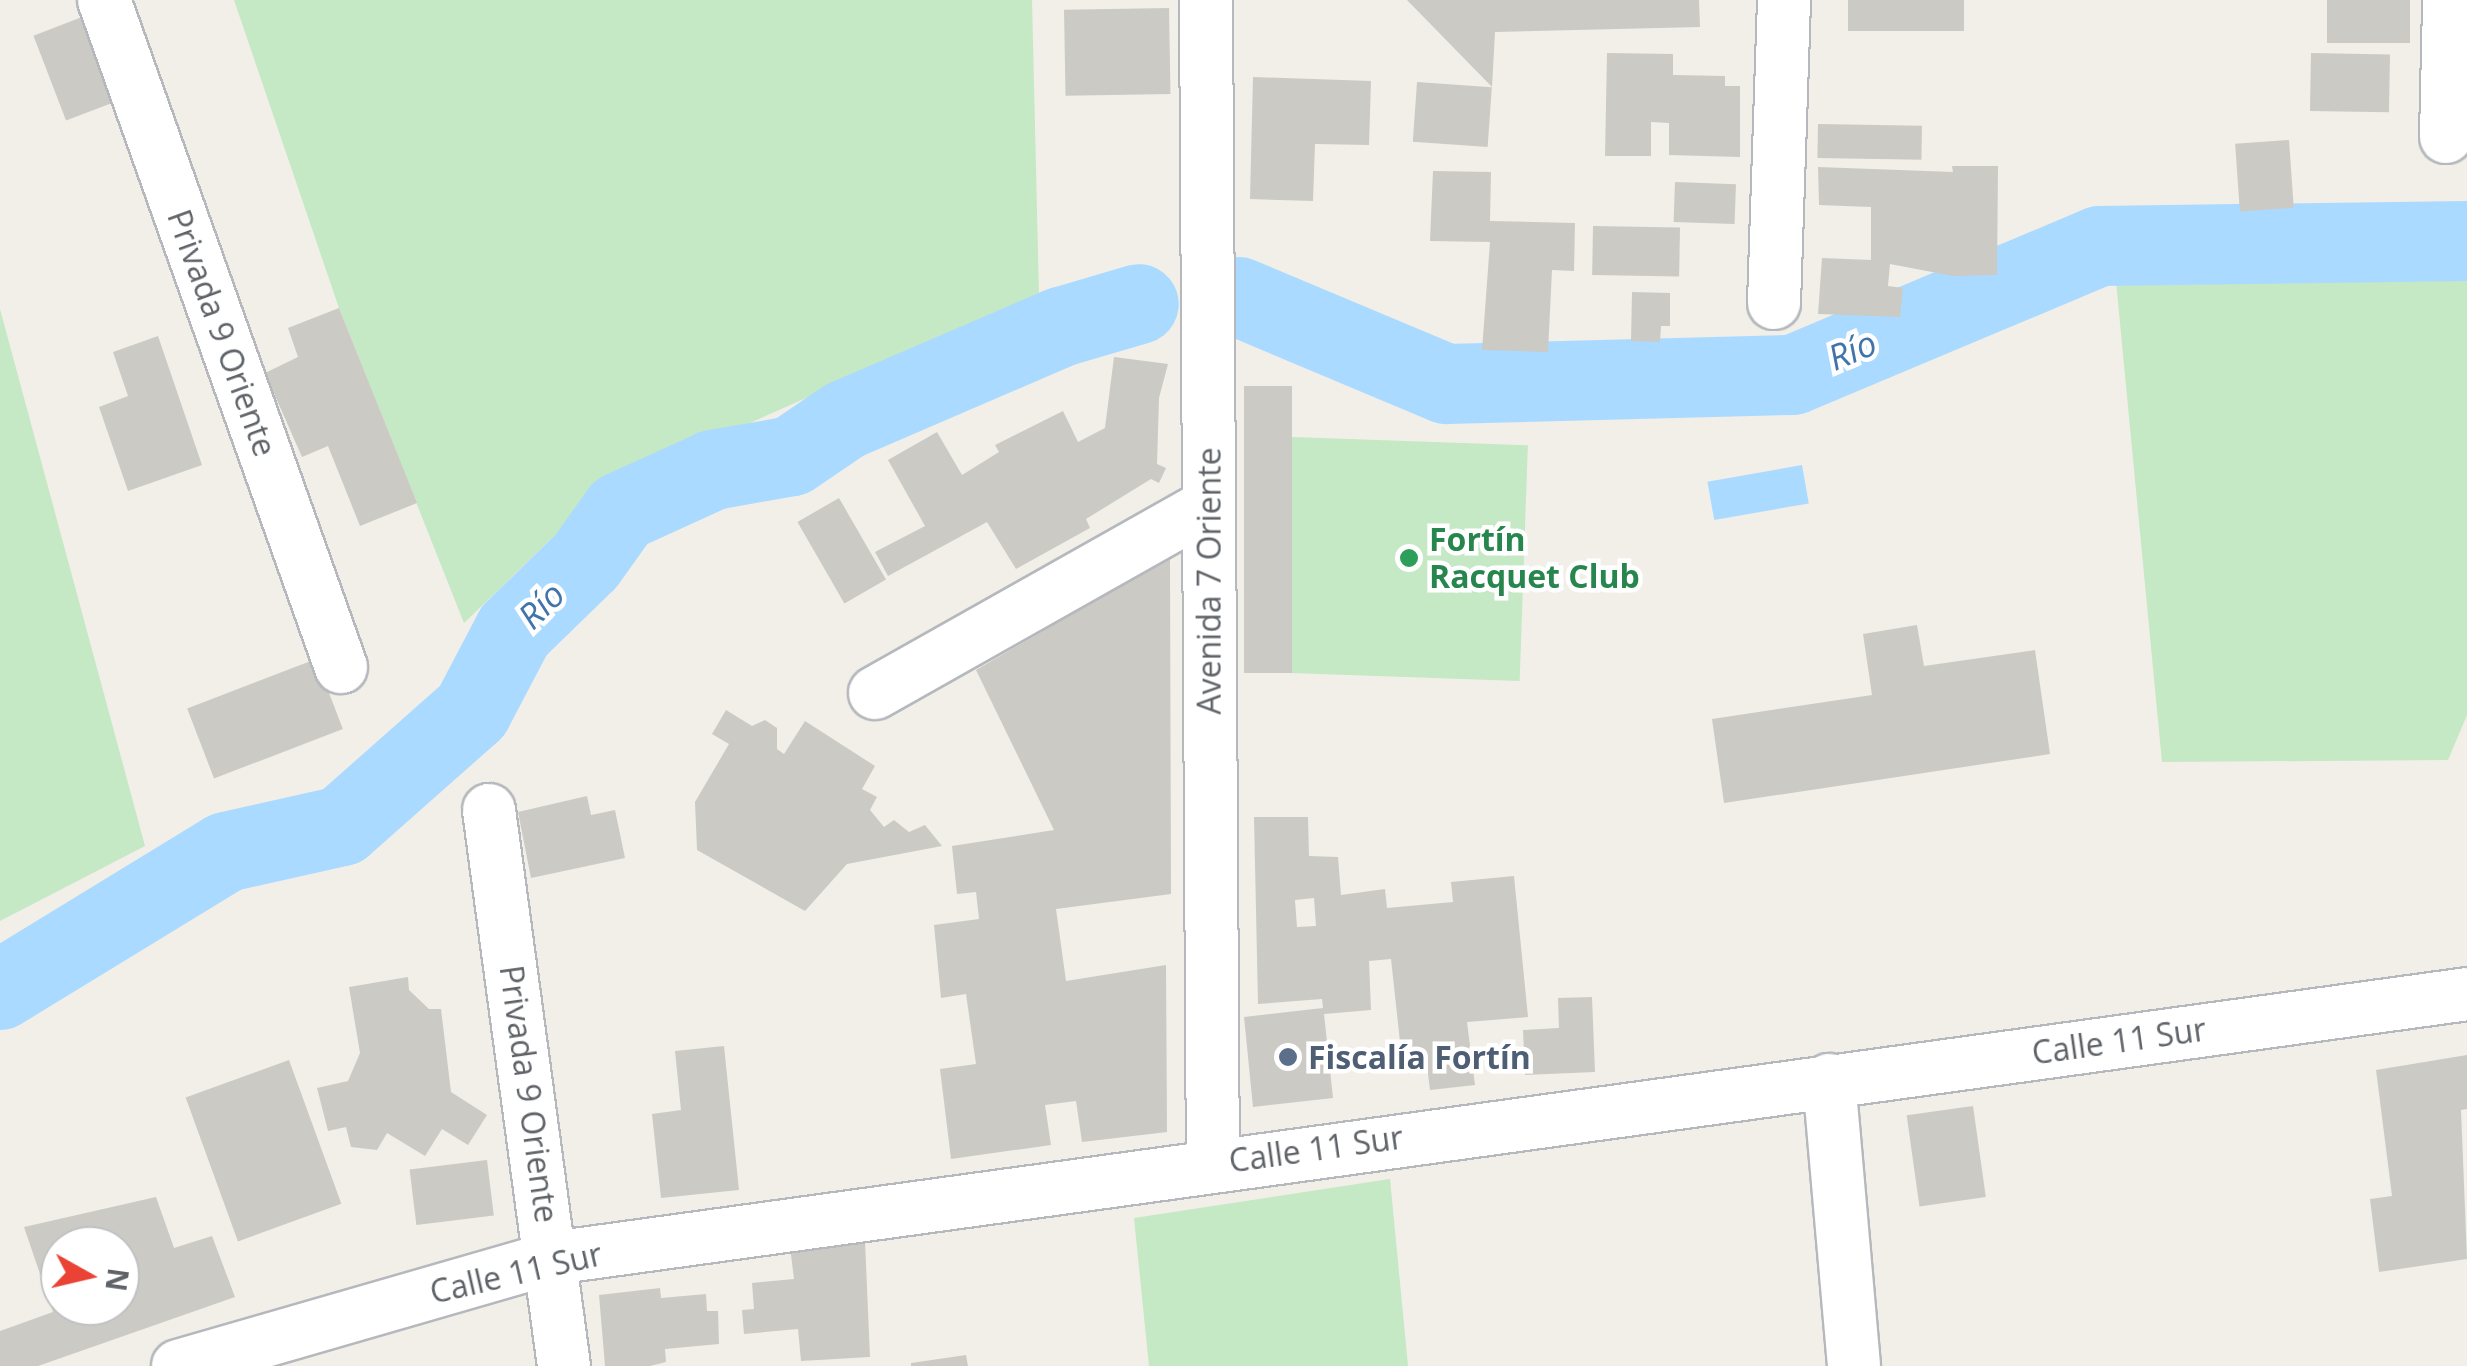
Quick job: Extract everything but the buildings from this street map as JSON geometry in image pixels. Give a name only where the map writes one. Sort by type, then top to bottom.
[{"type":"street","name":"Privada 9 Oriente","points":[[104,0],[342,666]]},
{"type":"street","name":"Avenida 7 Oriente","points":[[1206,0],[1213,1162]]},
{"type":"street","points":[[1774,303],[1784,0]]},
{"type":"street","points":[[2446,137],[2449,0]]},
{"type":"street","points":[[875,693],[1208,505]]},
{"type":"street","name":"Privada 9 Oriente","points":[[488,810],[553,1258],[564,1366]]},
{"type":"street","name":"Calle 11 Sur","points":[[206,1362],[553,1258],[1213,1162],[2467,994]]},
{"type":"street","points":[[1829,1080],[1854,1366]]},
{"type":"green space","points":[[234,0],[1032,0],[1039,295],[605,487],[464,623],[339,308]]},
{"type":"green space","points":[[2467,276],[2467,715],[2448,760],[2162,762],[2116,281]]},
{"type":"green space","points":[[0,309],[145,846],[0,921]]},
{"type":"green space","name":"Fortín Racquet Club","points":[[1292,437],[1528,445],[1520,681],[1284,673]]},
{"type":"green space","points":[[1390,1179],[1408,1366],[1149,1366],[1134,1218]]},
{"type":"water","points":[[1802,465],[1809,503],[1714,520],[1707,482]]},
{"type":"waterway","name":"Río","points":[[1239,297],[1446,384],[1793,375],[2100,246],[2467,241]]},
{"type":"waterway","name":"Río","points":[[0,990],[226,852],[342,826],[472,711],[514,631],[586,561],[621,512],[713,470],[792,456],[845,420],[1061,327],[1139,304]]},
{"type":"place","name":"Fortín Racquet Club","points":[[1409,558]]},
{"type":"place","name":"Fiscalía Fortín","points":[[1288,1057]]}]
